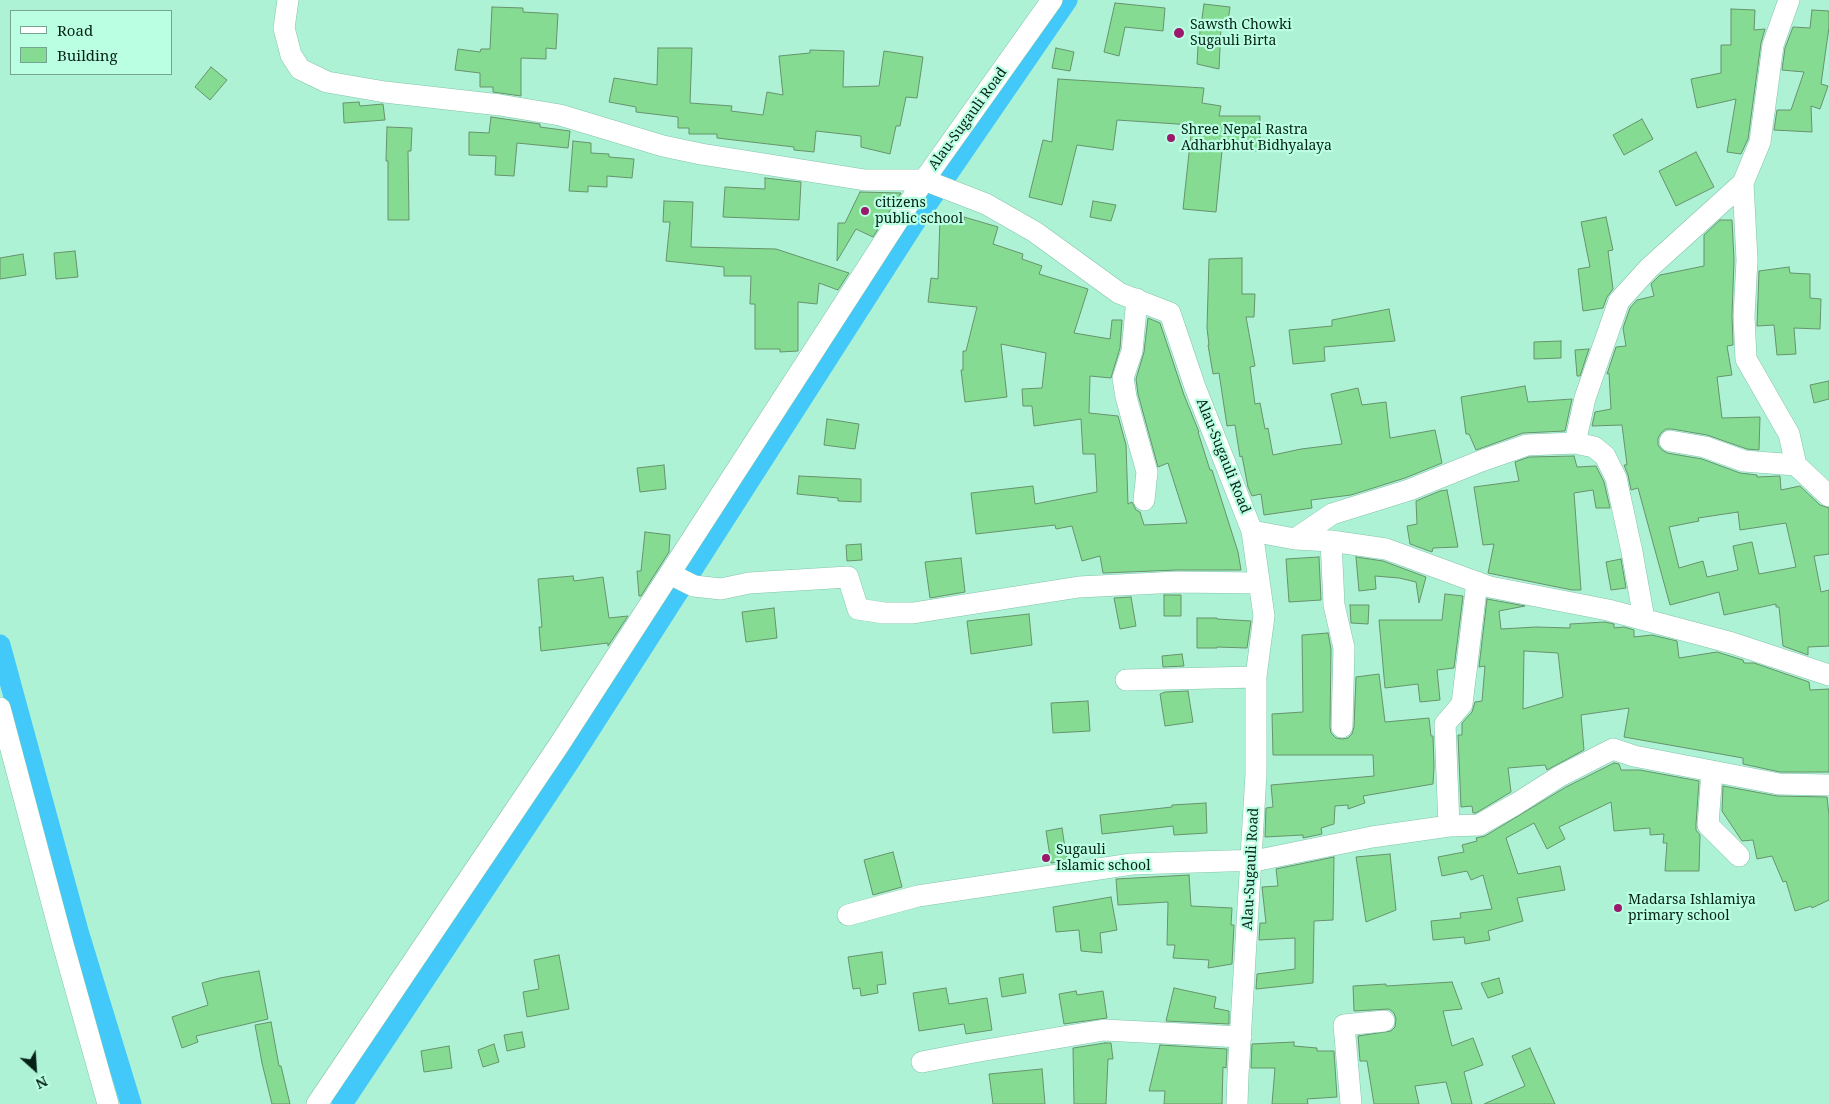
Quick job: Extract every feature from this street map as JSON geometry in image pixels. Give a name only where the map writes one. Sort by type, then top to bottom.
[{"type":"street","points":[[288,0],[284,28],[291,55],[300,70],[327,82],[385,92],[500,105],[560,115],[663,146],[701,154],[865,180],[934,184]]},
{"type":"street","name":"Alau-Sugauli Road","points":[[1052,0],[934,184],[986,204],[1026,228],[1119,293],[1170,313],[1195,387],[1252,531],[1264,616],[1256,677],[1256,774],[1237,1104]]},
{"type":"street","points":[[1574,443],[1586,398],[1619,301],[1649,268],[1743,183],[1760,142],[1773,45],[1789,0]]},
{"type":"street","points":[[1743,183],[1747,260],[1744,316],[1746,359],[1789,434],[1796,465],[1829,496]]},
{"type":"street","points":[[317,1104],[559,745],[670,574],[934,184]]},
{"type":"street","points":[[1137,299],[1132,351],[1123,378],[1126,397],[1147,472],[1144,500]]},
{"type":"street","points":[[1670,441],[1705,447],[1744,461],[1796,465]]},
{"type":"street","points":[[1295,539],[1332,514],[1410,490],[1481,460],[1528,445],[1574,443],[1594,447],[1605,456],[1616,478],[1644,619]]},
{"type":"street","points":[[1252,531],[1295,539],[1331,541],[1386,549],[1490,588],[1608,610],[1644,619],[1732,643],[1829,675]]},
{"type":"street","points":[[1331,541],[1334,605],[1344,648],[1342,727]]},
{"type":"street","points":[[670,574],[694,586],[721,589],[749,583],[848,577],[858,609],[884,613],[913,613],[1079,587],[1177,582],[1259,583]]},
{"type":"street","points":[[1449,826],[1445,724],[1462,704],[1477,582]]},
{"type":"street","points":[[1126,680],[1256,677]]},
{"type":"street","points":[[0,708],[108,1104]]},
{"type":"street","points":[[848,915],[918,896],[1132,864],[1251,861],[1372,837],[1449,826],[1479,825],[1560,776],[1613,749],[1634,756],[1779,784],[1829,785]]},
{"type":"street","points":[[1712,771],[1708,825],[1739,856]]},
{"type":"street","points":[[1351,1104],[1344,1024],[1384,1021]]},
{"type":"street","points":[[922,1062],[1104,1030],[1240,1037]]},
{"type":"building","points":[[1115,3],[1165,8],[1163,31],[1125,27],[1119,56],[1104,52]]},
{"type":"building","points":[[1204,4],[1230,7],[1227,28],[1221,28],[1219,69],[1197,64]]},
{"type":"building","points":[[492,7],[523,8],[523,12],[558,14],[556,49],[546,48],[546,59],[521,58],[521,96],[493,92],[493,87],[480,87],[480,73],[455,70],[458,49],[480,52],[481,49],[490,49]]},
{"type":"building","points":[[1731,9],[1755,10],[1754,30],[1765,29],[1761,43],[1748,139],[1741,154],[1727,152],[1736,99],[1697,108],[1691,79],[1721,73],[1721,45],[1731,45]]},
{"type":"building","points":[[1812,10],[1829,11],[1829,27],[1821,84],[1828,86],[1820,109],[1811,106],[1812,132],[1774,130],[1777,110],[1791,110],[1804,72],[1782,70],[1785,48],[1793,27],[1810,28]]},
{"type":"building","points":[[658,48],[692,48],[690,103],[732,106],[731,111],[763,115],[767,92],[783,95],[779,56],[810,53],[810,50],[844,51],[843,87],[879,86],[884,51],[923,57],[917,98],[906,97],[900,126],[896,126],[890,154],[861,147],[861,136],[816,131],[814,152],[794,150],[794,147],[717,138],[717,134],[689,134],[689,128],[678,128],[678,117],[636,112],[636,107],[609,102],[614,78],[657,85]]},
{"type":"building","points":[[1056,48],[1074,52],[1070,71],[1052,68]]},
{"type":"building","points":[[211,67],[227,80],[210,100],[195,87]]},
{"type":"building","points":[[1058,79],[1204,88],[1202,103],[1221,106],[1219,116],[1260,116],[1260,151],[1222,151],[1216,212],[1183,209],[1192,125],[1117,120],[1113,150],[1077,145],[1062,205],[1029,197],[1043,140],[1052,142]]},
{"type":"building","points":[[359,102],[360,106],[383,104],[385,120],[344,123],[343,103]]},
{"type":"building","points":[[491,117],[540,124],[540,127],[570,131],[568,148],[517,143],[514,176],[495,175],[496,156],[469,155],[469,132],[489,133]]},
{"type":"building","points":[[1642,119],[1653,139],[1624,155],[1613,135]]},
{"type":"building","points":[[387,127],[412,128],[411,151],[408,151],[409,220],[388,220]]},
{"type":"building","points":[[573,141],[591,143],[591,153],[634,159],[632,178],[607,176],[607,187],[588,186],[588,192],[569,191]]},
{"type":"building","points":[[1696,152],[1714,187],[1676,206],[1659,171]]},
{"type":"building","points":[[765,178],[801,182],[799,220],[723,217],[725,187],[765,189]]},
{"type":"building","points":[[860,192],[901,193],[873,237],[856,229],[837,261],[838,223],[845,223]]},
{"type":"building","points":[[664,201],[693,202],[691,247],[776,249],[849,273],[838,290],[819,283],[817,304],[798,302],[798,351],[780,352],[780,349],[755,349],[755,304],[750,304],[751,276],[724,276],[724,267],[666,261],[670,222],[663,222]]},
{"type":"building","points":[[1093,201],[1116,205],[1111,221],[1090,217]]},
{"type":"building","points":[[964,217],[998,227],[993,244],[1023,254],[1022,259],[1042,266],[1039,274],[1088,289],[1074,333],[1110,339],[1112,320],[1122,320],[1120,348],[1111,378],[1090,376],[1089,413],[1118,416],[1126,445],[1128,504],[1132,502],[1136,510],[1140,512],[1144,525],[1187,523],[1168,463],[1158,467],[1138,394],[1136,379],[1144,352],[1148,318],[1160,323],[1184,395],[1199,432],[1210,470],[1212,470],[1238,552],[1241,570],[1103,573],[1100,556],[1082,561],[1072,526],[1056,529],[1055,525],[976,534],[971,493],[1033,486],[1035,504],[1097,492],[1095,454],[1083,454],[1081,419],[1034,426],[1032,406],[1023,406],[1022,389],[1042,388],[1046,353],[1001,344],[1007,397],[965,402],[961,370],[963,370],[963,351],[966,351],[977,307],[928,302],[931,278],[938,279],[940,219],[964,220]]},
{"type":"building","points":[[1606,217],[1613,250],[1608,251],[1613,289],[1607,297],[1603,308],[1583,311],[1578,269],[1590,267],[1581,222]]},
{"type":"building","points":[[1720,220],[1732,220],[1734,260],[1733,345],[1727,346],[1732,375],[1717,377],[1722,418],[1760,417],[1759,450],[1747,449],[1707,435],[1672,429],[1666,429],[1661,433],[1658,438],[1658,445],[1667,453],[1702,459],[1740,473],[1757,475],[1757,477],[1780,476],[1781,490],[1800,486],[1820,505],[1829,508],[1829,554],[1814,556],[1821,592],[1829,590],[1829,646],[1808,647],[1808,655],[1783,646],[1779,607],[1776,607],[1776,604],[1724,615],[1719,592],[1670,605],[1638,488],[1631,490],[1624,465],[1627,465],[1622,425],[1592,426],[1595,412],[1611,409],[1609,373],[1607,374],[1616,347],[1626,346],[1623,328],[1630,308],[1637,300],[1654,296],[1651,284],[1660,275],[1704,266],[1704,235]],"holes":[[[1738,512],[1740,530],[1786,523],[1796,567],[1759,574],[1752,542],[1733,546],[1738,570],[1707,577],[1703,561],[1679,568],[1669,527],[1699,521],[1698,518]]]},
{"type":"building","points":[[75,251],[78,277],[56,279],[54,253]]},
{"type":"building","points":[[23,254],[26,275],[0,279],[0,258]]},
{"type":"building","points":[[1242,258],[1242,294],[1255,294],[1254,317],[1246,317],[1255,366],[1250,367],[1255,404],[1260,403],[1265,429],[1268,428],[1273,455],[1301,449],[1342,444],[1331,394],[1358,388],[1362,405],[1386,402],[1390,438],[1435,430],[1442,463],[1405,478],[1351,495],[1311,500],[1312,508],[1264,515],[1261,494],[1252,496],[1248,487],[1242,456],[1240,457],[1235,425],[1227,426],[1219,373],[1213,374],[1208,345],[1209,259]]},
{"type":"building","points":[[1789,267],[1790,273],[1810,274],[1810,298],[1821,299],[1820,329],[1794,328],[1796,354],[1777,355],[1774,325],[1757,326],[1759,271]]},
{"type":"building","points":[[1389,309],[1395,341],[1324,347],[1325,361],[1293,364],[1289,330],[1332,326],[1332,320]]},
{"type":"building","points":[[1561,341],[1561,358],[1534,359],[1534,342]]},
{"type":"building","points":[[1589,349],[1580,376],[1577,376],[1575,350]]},
{"type":"building","points":[[1829,381],[1829,399],[1814,403],[1810,385]]},
{"type":"building","points":[[1525,386],[1528,402],[1572,399],[1565,431],[1523,433],[1476,450],[1469,434],[1466,434],[1461,397]]},
{"type":"building","points":[[827,419],[859,424],[855,449],[824,445]]},
{"type":"building","points":[[1574,456],[1577,467],[1596,466],[1604,482],[1610,508],[1596,508],[1593,490],[1574,493],[1581,590],[1572,590],[1488,573],[1494,544],[1483,545],[1474,487],[1519,481],[1515,462],[1529,457]]},
{"type":"building","points":[[664,465],[666,489],[640,492],[637,468]]},
{"type":"building","points":[[799,476],[861,479],[861,502],[838,501],[838,498],[797,494]]},
{"type":"building","points":[[1447,490],[1458,547],[1433,548],[1432,552],[1410,544],[1407,526],[1417,524],[1416,501]]},
{"type":"building","points":[[645,532],[670,535],[669,552],[641,596],[639,596],[637,571],[641,571]]},
{"type":"building","points":[[861,544],[862,560],[847,561],[846,545]]},
{"type":"building","points":[[1319,557],[1321,600],[1289,602],[1286,559]]},
{"type":"building","points":[[1356,557],[1383,561],[1426,577],[1419,603],[1416,582],[1399,578],[1375,576],[1376,589],[1359,591]]},
{"type":"building","points":[[961,558],[965,592],[930,598],[925,562]]},
{"type":"building","points":[[1621,559],[1626,588],[1611,590],[1606,562]]},
{"type":"building","points":[[573,576],[574,581],[603,577],[609,618],[628,616],[608,646],[608,643],[541,651],[539,627],[542,627],[538,579]]},
{"type":"building","points":[[1445,594],[1463,596],[1454,668],[1437,670],[1440,700],[1420,702],[1418,684],[1385,688],[1379,620],[1442,620]]},
{"type":"building","points":[[1164,595],[1181,595],[1181,616],[1164,616]]},
{"type":"building","points":[[1131,597],[1136,626],[1120,629],[1114,598]]},
{"type":"building","points":[[1487,599],[1525,606],[1499,611],[1501,629],[1570,628],[1570,624],[1605,622],[1614,624],[1614,628],[1624,627],[1634,630],[1634,637],[1652,635],[1677,641],[1679,658],[1717,652],[1743,660],[1744,663],[1754,663],[1809,682],[1810,690],[1829,689],[1829,772],[1780,772],[1743,764],[1743,758],[1624,737],[1629,708],[1581,715],[1584,750],[1547,770],[1545,765],[1508,768],[1511,792],[1473,813],[1472,806],[1461,807],[1458,735],[1462,735],[1462,723],[1472,712],[1475,702],[1482,701],[1485,666],[1479,667]],"holes":[[[1524,651],[1558,653],[1563,697],[1523,709]]]},
{"type":"building","points":[[1350,605],[1369,605],[1368,624],[1351,623]]},
{"type":"building","points":[[774,608],[777,638],[746,642],[742,612]]},
{"type":"building","points":[[1029,614],[1032,645],[971,654],[967,621]]},
{"type":"building","points":[[1197,618],[1251,621],[1247,648],[1197,648]]},
{"type":"building","points":[[1328,633],[1331,649],[1331,733],[1336,738],[1342,739],[1348,738],[1352,734],[1354,727],[1356,677],[1379,674],[1385,722],[1429,718],[1431,736],[1433,736],[1433,784],[1363,796],[1365,803],[1348,809],[1348,805],[1335,806],[1334,824],[1321,828],[1322,834],[1303,838],[1303,835],[1265,837],[1266,808],[1273,807],[1271,785],[1374,776],[1373,755],[1273,755],[1272,714],[1303,712],[1302,635]]},
{"type":"building","points":[[1182,654],[1184,666],[1163,667],[1162,656]]},
{"type":"building","points":[[1188,691],[1193,722],[1165,726],[1160,694]]},
{"type":"building","points":[[1088,701],[1090,731],[1053,733],[1051,703]]},
{"type":"building","points":[[1614,763],[1619,764],[1621,770],[1640,770],[1699,781],[1696,830],[1700,835],[1699,871],[1665,871],[1667,843],[1663,843],[1664,834],[1650,835],[1650,828],[1614,831],[1611,802],[1559,827],[1565,839],[1547,849],[1534,823],[1506,838],[1518,874],[1560,866],[1565,890],[1517,898],[1523,921],[1488,931],[1490,940],[1465,944],[1464,937],[1433,940],[1431,921],[1461,918],[1460,913],[1492,909],[1483,875],[1471,880],[1467,871],[1442,876],[1438,857],[1464,852],[1462,845],[1477,841],[1476,838],[1485,836],[1566,787]]},
{"type":"building","points":[[1723,786],[1777,796],[1827,797],[1829,815],[1829,900],[1812,908],[1811,906],[1795,911],[1786,881],[1783,882],[1772,856],[1757,859],[1753,840],[1742,841],[1722,811]]},
{"type":"building","points":[[1206,803],[1207,833],[1174,835],[1173,826],[1102,834],[1100,815],[1172,807],[1172,805]]},
{"type":"building","points":[[1062,828],[1067,861],[1051,863],[1046,831]]},
{"type":"building","points":[[893,852],[902,887],[873,895],[864,860]]},
{"type":"building","points":[[1390,854],[1396,910],[1366,922],[1356,857]]},
{"type":"building","points":[[1334,857],[1333,920],[1314,921],[1313,983],[1256,989],[1257,974],[1295,969],[1295,938],[1259,940],[1260,923],[1266,923],[1262,887],[1278,886],[1276,869]]},
{"type":"building","points":[[1189,875],[1191,906],[1232,908],[1231,925],[1234,925],[1232,964],[1208,968],[1209,960],[1173,958],[1175,945],[1167,945],[1168,902],[1118,905],[1116,879]]},
{"type":"building","points":[[1111,897],[1117,930],[1100,933],[1102,953],[1081,951],[1079,930],[1056,932],[1053,907]]},
{"type":"building","points":[[882,952],[886,984],[877,985],[878,993],[861,996],[860,988],[853,989],[848,957]]},
{"type":"building","points":[[559,955],[569,1009],[527,1017],[523,992],[539,989],[534,960]]},
{"type":"building","points":[[259,971],[268,1019],[196,1036],[198,1042],[182,1048],[172,1017],[208,1005],[202,983]]},
{"type":"building","points":[[1023,974],[1026,993],[1002,997],[999,978]]},
{"type":"building","points":[[1499,978],[1503,993],[1488,998],[1481,983]]},
{"type":"building","points":[[1452,982],[1462,1009],[1443,1011],[1452,1046],[1473,1038],[1483,1065],[1464,1072],[1472,1104],[1452,1104],[1446,1082],[1415,1086],[1419,1104],[1374,1104],[1367,1061],[1360,1061],[1358,1036],[1391,1031],[1395,1027],[1396,1019],[1394,1013],[1389,1009],[1354,1011],[1353,986]]},
{"type":"building","points":[[946,988],[949,1004],[987,998],[992,1030],[966,1034],[964,1024],[919,1031],[913,993]]},
{"type":"building","points":[[1174,988],[1216,997],[1214,1008],[1229,1011],[1229,1024],[1166,1021]]},
{"type":"building","points":[[1076,991],[1077,995],[1103,991],[1107,1018],[1064,1024],[1059,994]]},
{"type":"building","points":[[271,1022],[279,1066],[281,1066],[290,1104],[272,1104],[262,1063],[255,1025]]},
{"type":"building","points":[[522,1032],[525,1047],[507,1051],[504,1035]]},
{"type":"building","points":[[1294,1042],[1294,1046],[1317,1048],[1317,1051],[1334,1051],[1337,1097],[1307,1099],[1308,1104],[1272,1104],[1275,1068],[1251,1068],[1252,1044]]},
{"type":"building","points":[[1111,1043],[1113,1059],[1108,1059],[1106,1104],[1074,1104],[1073,1048]]},
{"type":"building","points":[[494,1044],[499,1062],[483,1067],[478,1050]]},
{"type":"building","points":[[1160,1045],[1227,1049],[1226,1068],[1223,1067],[1222,1104],[1164,1104],[1165,1091],[1149,1091]]},
{"type":"building","points":[[449,1046],[452,1068],[424,1072],[421,1051]]},
{"type":"building","points":[[1530,1048],[1555,1104],[1484,1104],[1525,1086],[1512,1056]]},
{"type":"building","points":[[1042,1069],[1045,1104],[993,1104],[989,1074]]},
{"type":"waterway","points":[[342,1104],[571,759],[918,217],[1067,0]]},
{"type":"waterway","points":[[0,645],[78,931],[131,1104]]},
{"type":"place","name":"Sawsth Chowki Sugauli Birta","points":[[1179,33]]},
{"type":"place","name":"Shree Nepal Rastra Adharbhut Bidhyalaya","points":[[1171,138]]},
{"type":"place","name":"citizens public school","points":[[865,211]]},
{"type":"place","name":"Sugauli Islamic school","points":[[1046,858]]},
{"type":"place","name":"Madarsa Ishlamiya primary school","points":[[1618,908]]}]
